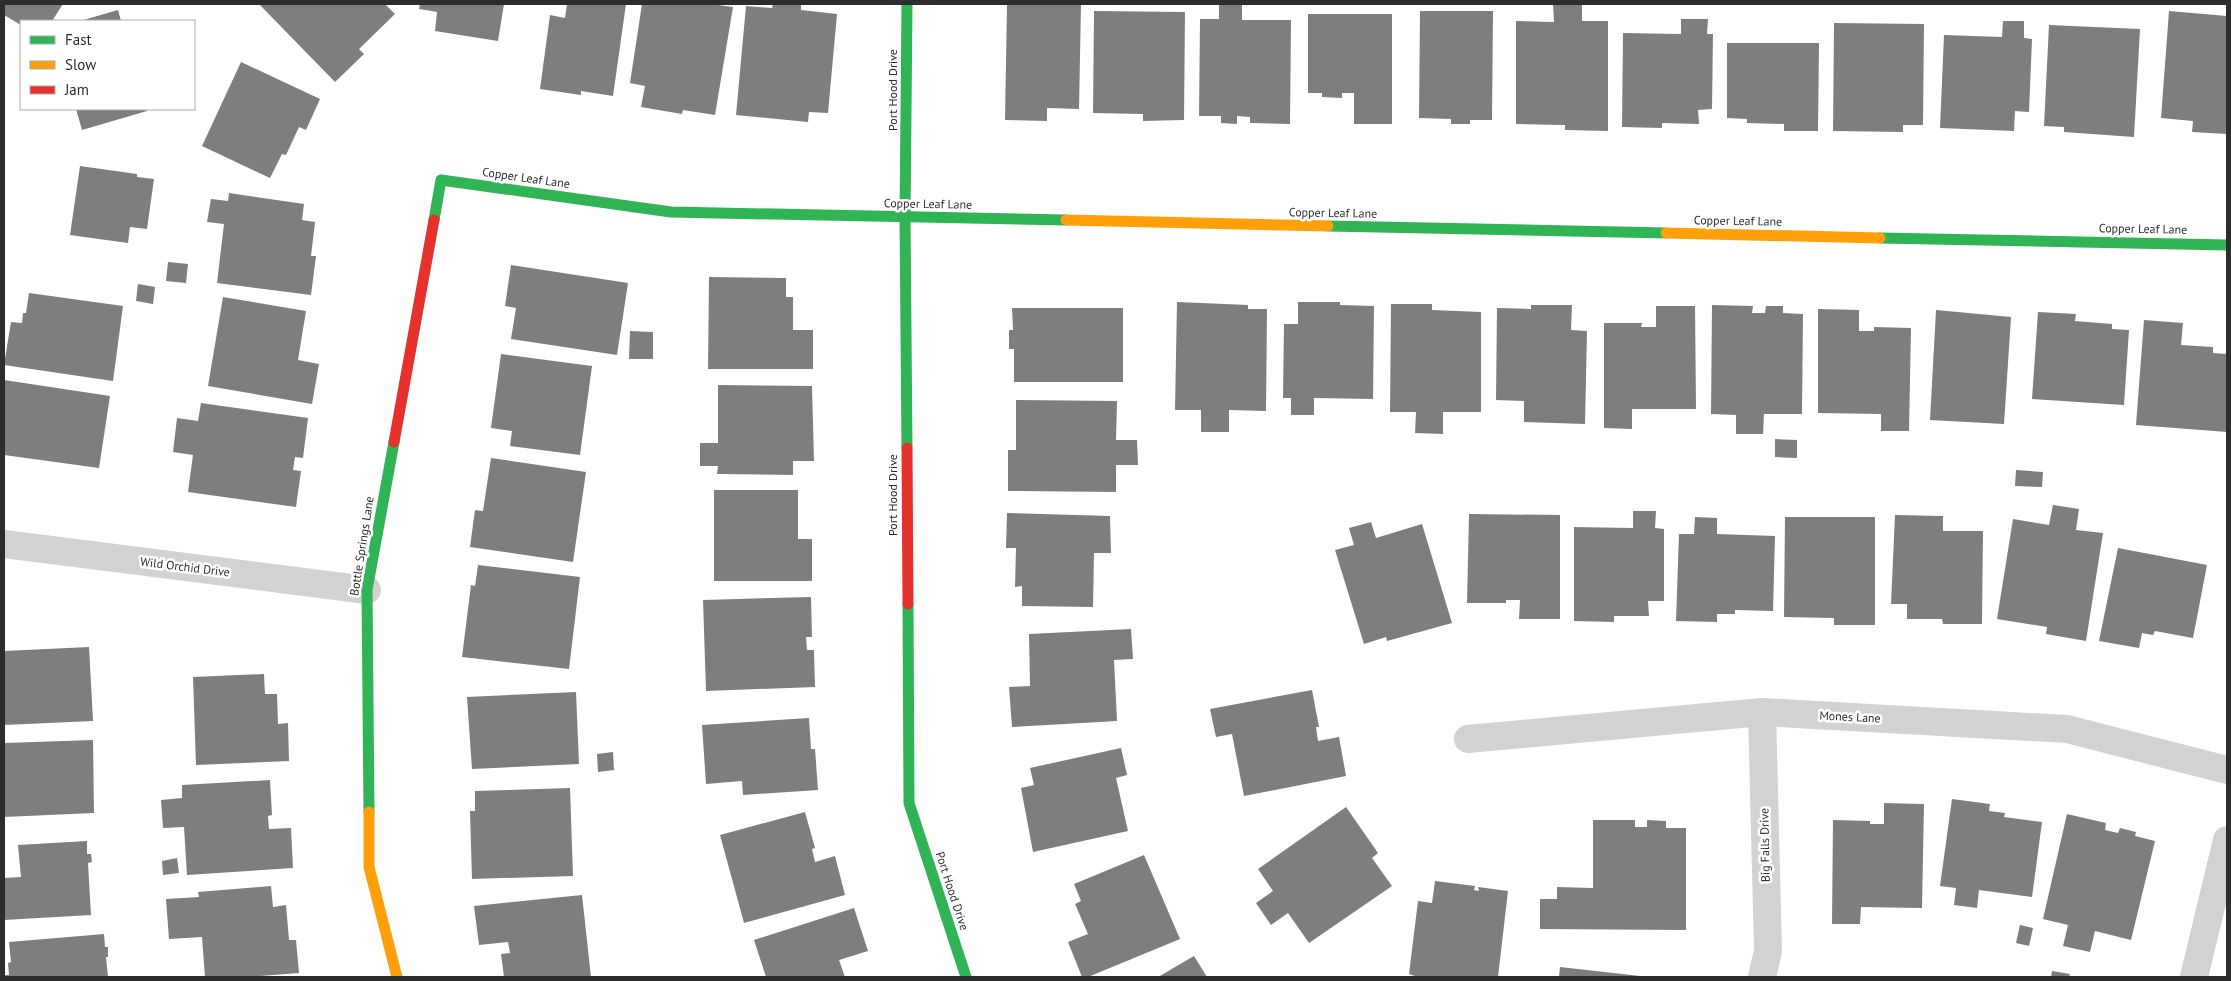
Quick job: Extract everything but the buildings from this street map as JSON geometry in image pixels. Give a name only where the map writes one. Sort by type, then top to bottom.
[{"type":"street","name":"Port Hood Drive","points":[[907,4],[905,218],[909,803],[966,977]]},
{"type":"street","name":"Copper Leaf Lane","points":[[441,180],[671,212],[2227,245]]},
{"type":"street","name":"Bottle Springs Lane","points":[[396,977],[369,867],[367,590],[441,180]]},
{"type":"street","name":"Wild Orchid Drive","points":[[4,544],[367,590]]},
{"type":"street","name":"Mones Lane","points":[[1468,739],[1762,712],[2067,729],[2227,770]]},
{"type":"street","name":"Big Falls Drive","points":[[1762,712],[1768,951],[1762,977]]},
{"type":"street","points":[[2194,977],[2227,840]]},
{"type":"traffic: fast","points":[[907,4],[905,218],[907,448]]},
{"type":"traffic: fast","points":[[434,220],[441,180],[671,212],[1066,220]]},
{"type":"traffic: fast","points":[[1328,226],[1666,233]]},
{"type":"traffic: fast","points":[[1880,238],[2227,245]]},
{"type":"traffic: fast","points":[[369,812],[367,590],[394,442]]},
{"type":"traffic: fast","points":[[908,604],[909,803],[966,977]]},
{"type":"traffic: slow","points":[[1066,220],[1328,226]]},
{"type":"traffic: slow","points":[[1666,233],[1880,238]]},
{"type":"traffic: slow","points":[[369,812],[369,867],[397,977]]},
{"type":"traffic: jam","points":[[394,442],[434,220]]},
{"type":"traffic: jam","points":[[907,448],[908,604]]}]
